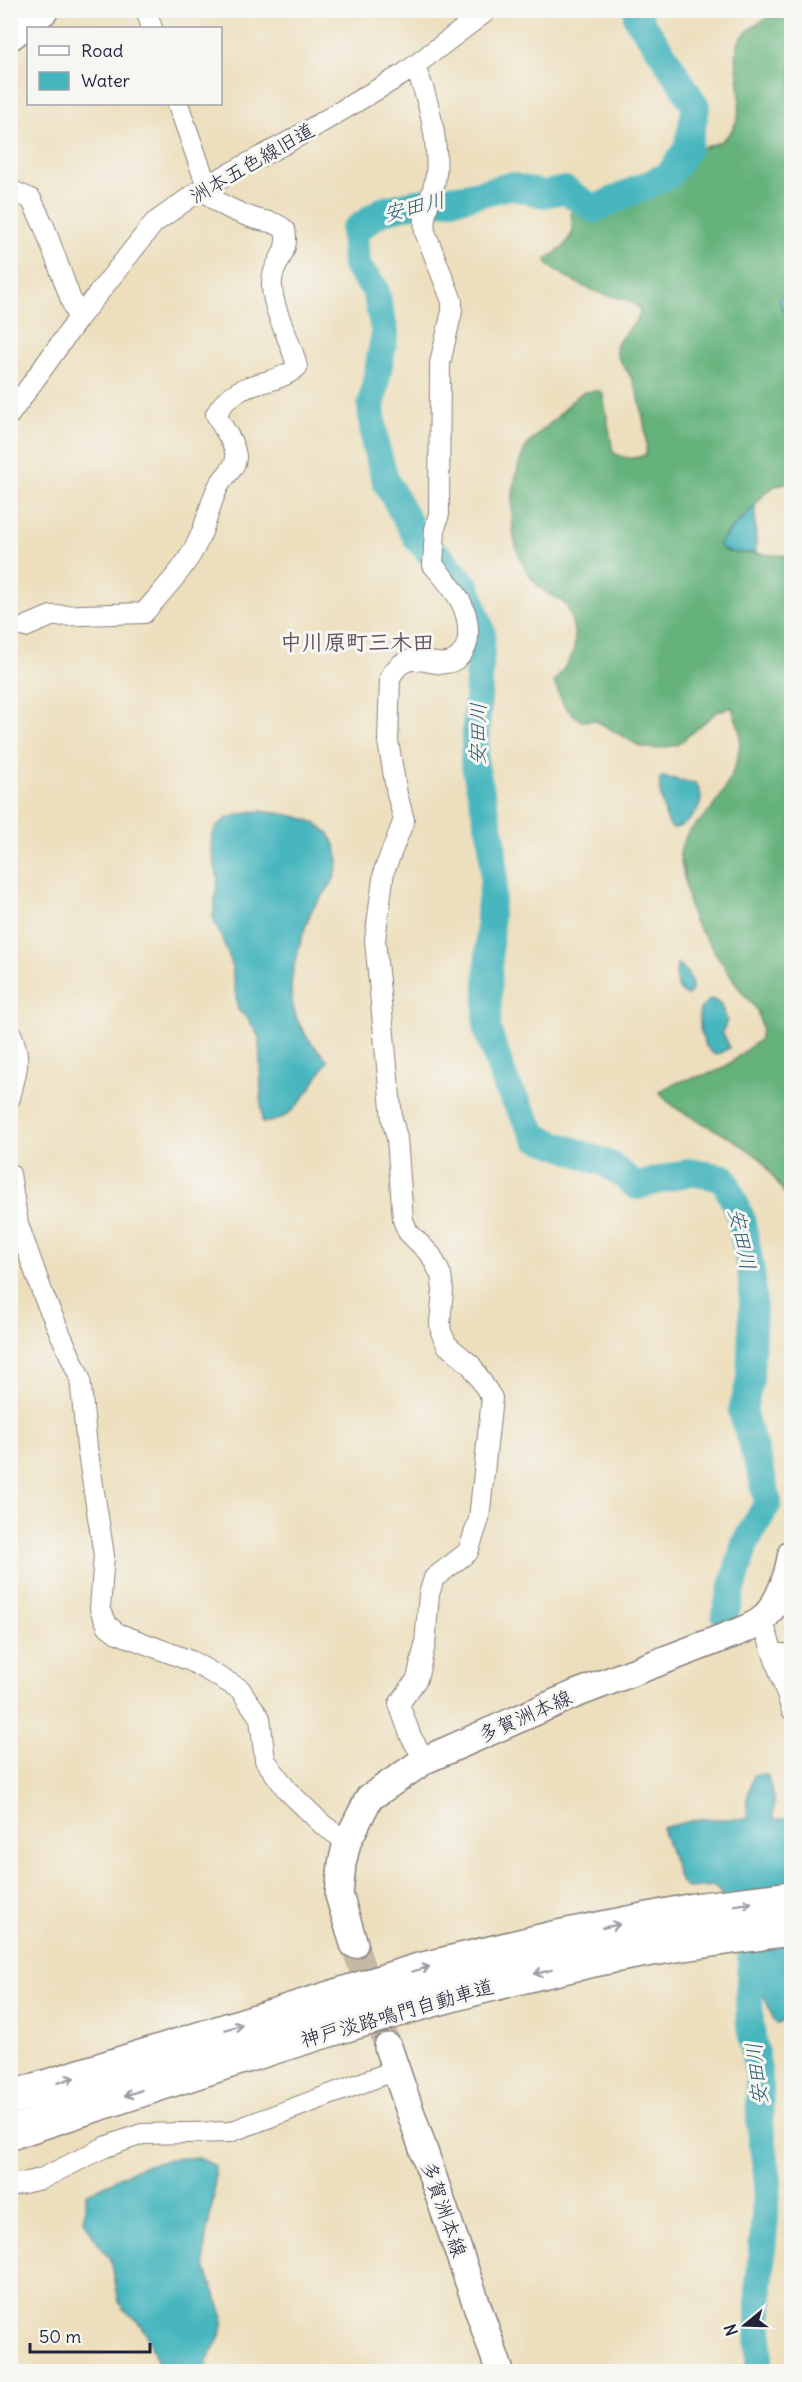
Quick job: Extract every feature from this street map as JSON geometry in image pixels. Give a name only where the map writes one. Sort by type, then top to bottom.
[{"type":"highway","name":"神戸淡路鳴門自動車道","points":[[10,2133],[184,2059],[419,1970],[553,1938],[694,1910],[792,1898]]},
{"type":"highway","name":"神戸淡路鳴門自動車道","points":[[10,2098],[428,2001],[564,1966],[703,1941],[792,1929]]},
{"type":"main road","points":[[10,35],[43,10]]},
{"type":"main road","points":[[762,1620],[777,1600],[792,1553]]},
{"type":"main road","name":"多賀洲本線","points":[[354,1944],[339,1895],[342,1864],[347,1842],[369,1798],[425,1760],[573,1695],[743,1630],[762,1620]]},
{"type":"main road","name":"多賀洲本線","points":[[392,2059],[500,2372]]},
{"type":"street","points":[[146,10],[152,27]]},
{"type":"street","name":"洲本五色線旧道","points":[[10,414],[78,319],[154,223],[206,186],[290,141],[414,66],[488,10]]},
{"type":"street","points":[[414,66],[427,102],[436,149],[436,176],[427,202],[425,232],[452,301],[440,363],[439,514],[433,565],[462,602],[469,621],[468,641],[464,651],[455,660],[446,663],[409,660],[395,669],[390,678],[388,741],[404,820],[384,871],[375,940],[392,1119],[397,1138],[402,1220],[408,1232],[431,1255],[441,1275],[443,1290],[440,1323],[447,1345],[471,1365],[492,1398],[479,1519],[468,1552],[434,1578],[429,1594],[425,1645],[417,1679],[399,1704],[411,1737],[425,1760]]},
{"type":"street","points":[[26,627],[51,616],[144,613],[191,555],[203,531],[217,488],[234,465],[236,458],[232,441],[222,428],[216,414],[220,406],[248,386],[285,375],[297,367],[293,350],[278,318],[271,284],[272,272],[287,246],[285,230],[274,222],[255,219],[215,201],[206,186],[178,105]]},
{"type":"street","points":[[10,190],[20,192],[31,199],[44,226],[78,319]]},
{"type":"street","points":[[10,1031],[16,1045],[18,1072],[10,1098]]},
{"type":"street","points":[[10,1174],[18,1224],[44,1297],[80,1378],[87,1447],[104,1555],[99,1599],[102,1617],[117,1633],[191,1661],[240,1689],[260,1718],[265,1760],[287,1790],[323,1826],[347,1842]]},
{"type":"street","points":[[762,1620],[782,1654],[792,1710]]},
{"type":"street","points":[[10,2187],[41,2179],[105,2147],[142,2134],[230,2132],[392,2059]]},
{"type":"green space","points":[[779,11],[791,11],[792,296],[785,292],[780,304],[787,318],[788,346],[791,355],[791,481],[775,486],[763,495],[724,536],[721,548],[727,552],[791,556],[792,591],[788,647],[792,663],[791,1203],[761,1159],[734,1140],[679,1110],[660,1092],[672,1085],[723,1068],[759,1040],[762,1028],[757,1010],[739,988],[694,921],[680,855],[685,837],[718,800],[734,767],[740,734],[732,707],[717,712],[677,745],[655,749],[641,747],[595,720],[581,721],[564,706],[554,682],[574,649],[574,633],[569,611],[566,605],[542,589],[527,571],[516,543],[512,511],[515,479],[524,451],[571,401],[582,393],[600,391],[603,395],[613,452],[630,458],[646,454],[645,428],[636,388],[616,352],[617,344],[638,318],[640,313],[638,307],[625,299],[603,294],[581,285],[548,265],[546,259],[563,248],[573,232],[571,212],[573,207],[594,215],[654,189],[686,165],[692,151],[719,142],[727,136],[733,129],[740,103],[737,46],[742,37],[752,28]]},
{"type":"water","points":[[786,292],[791,296],[791,355],[788,346],[787,318],[779,299]]},
{"type":"water","points":[[755,506],[756,552],[735,552],[721,548],[718,544]]},
{"type":"water","points":[[660,778],[695,783],[701,797],[693,817],[673,829],[667,820],[661,797]]},
{"type":"water","points":[[260,811],[292,815],[313,822],[330,835],[338,860],[333,881],[310,914],[296,955],[291,992],[293,1009],[300,1025],[311,1042],[328,1060],[294,1108],[280,1119],[262,1123],[259,1037],[248,1019],[238,1010],[231,961],[213,917],[218,879],[211,846],[212,835],[217,826],[226,819]]},
{"type":"water","points":[[677,964],[686,971],[690,979],[692,991],[687,996],[678,986]]},
{"type":"water","points":[[711,999],[720,1003],[727,1020],[722,1033],[729,1048],[716,1055],[704,1042],[700,1022],[700,1009]]},
{"type":"water","points":[[767,1774],[774,1799],[773,1819],[791,1819],[791,1976],[786,2013],[783,2021],[778,2024],[775,2022],[721,1894],[715,1886],[687,1888],[681,1883],[662,1828],[699,1819],[747,1819],[747,1799],[754,1775]]},
{"type":"water","points":[[179,2158],[199,2158],[215,2166],[214,2195],[205,2246],[205,2263],[221,2309],[223,2325],[205,2371],[161,2371],[147,2334],[134,2317],[124,2311],[119,2302],[111,2259],[100,2247],[84,2220],[86,2194],[140,2167]]},
{"type":"waterway","name":"安田川","points":[[640,10],[637,18],[696,107],[687,149],[669,175],[594,209],[565,190],[543,194],[510,186],[465,197],[412,204],[382,211],[354,231],[356,266],[375,289],[385,333],[371,407],[375,445],[386,482],[417,538],[430,553],[439,556],[467,588],[482,633],[474,762],[492,840],[494,879],[490,909],[487,1029],[506,1084],[536,1137],[608,1164],[637,1186],[690,1172],[724,1178],[741,1218],[751,1271],[753,1302],[750,1380],[742,1412],[768,1503],[745,1543],[725,1614]]},
{"type":"waterway","name":"安田川","points":[[753,1929],[749,1996],[750,2025],[759,2076],[760,2123],[768,2181],[759,2285],[759,2364],[757,2372]]},
{"type":"tunnel","points":[[354,1944],[388,2047]]},
{"type":"district","name":"中川原町三木田","points":[[357,642]]}]
